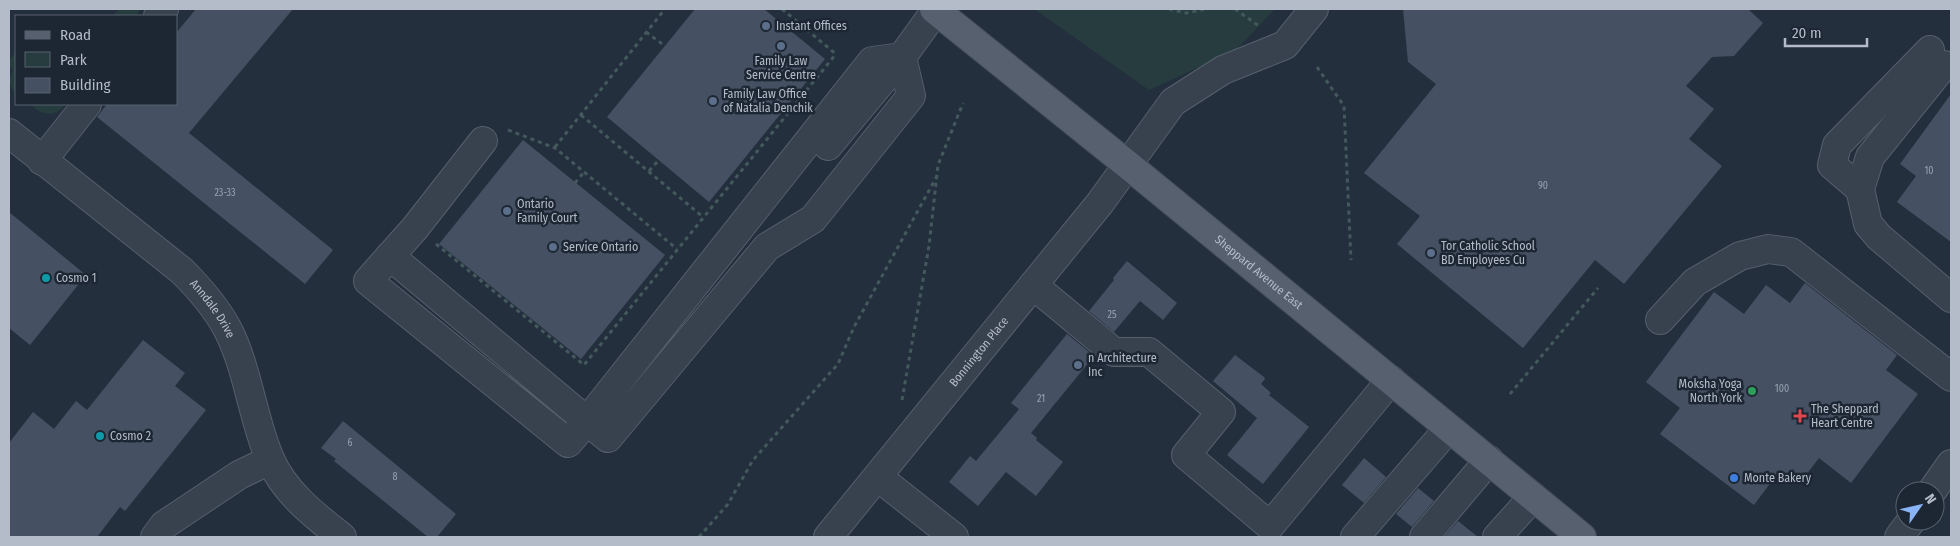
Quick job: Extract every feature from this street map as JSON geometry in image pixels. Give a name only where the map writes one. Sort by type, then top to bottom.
[{"type":"main road","name":"Sheppard Avenue East","points":[[935,9],[1391,380],[1448,429],[1489,460],[1533,497],[1571,534]]},
{"type":"street","points":[[807,170],[902,58],[935,9]]},
{"type":"street","name":"Bonnington Place","points":[[828,537],[1033,286],[1128,165],[1173,102],[1223,70],[1286,45],[1314,9]]},
{"type":"street","points":[[1937,57],[1870,157],[1860,189],[1868,224],[1879,237],[1951,298]]},
{"type":"street","points":[[586,421],[872,61],[902,58]]},
{"type":"street","points":[[483,142],[415,228],[390,256],[608,438],[767,247],[814,219],[911,96],[902,58]]},
{"type":"street","points":[[42,161],[86,105]]},
{"type":"street","name":"Anndale Drive","points":[[9,133],[182,271],[199,288],[227,328],[237,351],[270,460],[303,504],[342,537]]},
{"type":"street","points":[[740,227],[767,247]]},
{"type":"street","points":[[1660,320],[1694,282],[1740,256],[1768,249],[1791,252],[1951,377]]},
{"type":"street","points":[[1033,286],[1114,352],[1149,352],[1221,412],[1186,455],[1270,526],[1391,380]]},
{"type":"street","points":[[1355,537],[1448,429]]},
{"type":"street","points":[[155,537],[164,525],[239,475],[270,460]]},
{"type":"street","points":[[1424,537],[1489,460]]},
{"type":"street","points":[[1939,481],[1951,464]]},
{"type":"street","points":[[878,477],[954,537]]},
{"type":"street","points":[[1497,537],[1533,497]]},
{"type":"path","points":[[555,148],[665,9]]},
{"type":"path","points":[[782,9],[861,74]]},
{"type":"path","points":[[1169,9],[1186,12],[1206,9]]},
{"type":"path","points":[[646,32],[665,46]]},
{"type":"path","points":[[415,228],[584,365],[836,54]]},
{"type":"path","points":[[1317,67],[1344,106],[1351,260]]},
{"type":"path","points":[[901,407],[929,246],[938,166],[962,103]]},
{"type":"path","points":[[581,114],[704,217]]},
{"type":"path","points":[[483,142],[496,125],[555,148],[677,249]]},
{"type":"path","points":[[649,171],[659,160]]},
{"type":"path","points":[[575,183],[584,172]]},
{"type":"path","points":[[699,537],[728,504],[753,460],[838,364],[854,327],[937,176]]},
{"type":"path","points":[[1510,394],[1598,288]]},
{"type":"green space","points":[[119,9],[141,9],[136,15],[114,15]]},
{"type":"green space","points":[[1034,9],[1275,9],[1235,51],[1149,90]]},
{"type":"green space","points":[[15,53],[15,92],[11,88],[10,83],[13,70],[9,67],[9,60]]},
{"type":"green space","points":[[30,105],[65,105],[57,112],[48,114]]},
{"type":"building","points":[[196,9],[293,9],[189,133],[333,250],[305,284],[97,117],[106,105],[178,105],[178,31]]},
{"type":"building","points":[[695,9],[764,9],[825,59],[709,202],[607,117]]},
{"type":"building","points":[[1403,9],[1748,9],[1763,23],[1734,56],[1712,57],[1686,86],[1714,109],[1689,139],[1722,166],[1624,284],[1595,260],[1523,348],[1397,244],[1420,216],[1364,173],[1436,84],[1408,62]]},
{"type":"building","points":[[1951,94],[1951,242],[1897,202],[1916,176],[1900,164]]},
{"type":"building","points":[[523,140],[665,255],[581,359],[439,244]]},
{"type":"building","name":"Cosmo 1","points":[[9,212],[86,275],[30,345],[9,328]]},
{"type":"building","points":[[1127,261],[1177,303],[1163,320],[1140,301],[1114,332],[1089,311]]},
{"type":"building","points":[[1805,283],[1897,355],[1886,370],[1918,394],[1851,483],[1819,458],[1799,484],[1780,470],[1754,505],[1660,434],[1680,408],[1646,382],[1714,292],[1744,314],[1766,285],[1790,303]]},
{"type":"building","points":[[1067,334],[1094,356],[1031,433],[1037,438],[1036,440],[1063,462],[1036,496],[1006,472],[978,506],[949,482],[970,456],[976,461],[1019,409],[1011,403]]},
{"type":"building","name":"Cosmo 2","points":[[143,340],[185,373],[175,386],[206,410],[125,511],[120,507],[97,537],[9,537],[9,443],[33,412],[54,429],[76,401],[87,410]]},
{"type":"building","points":[[1235,355],[1264,377],[1265,379],[1261,384],[1271,393],[1269,395],[1309,427],[1263,484],[1227,455],[1257,418],[1213,381]]},
{"type":"building","points":[[343,421],[456,514],[437,537],[428,537],[334,461],[336,459],[321,448]]},
{"type":"building","points":[[1364,458],[1386,477],[1364,503],[1342,485]]},
{"type":"building","points":[[1418,488],[1434,501],[1412,527],[1396,514]]},
{"type":"building","points":[[1458,521],[1478,537],[1444,537]]},
{"type":"place","name":"Instant Offices","points":[[766,26]]},
{"type":"place","name":"Family Law Service Centre","points":[[781,46]]},
{"type":"place","name":"Family Law Office of Natalia Denchik","points":[[713,101]]},
{"type":"place","name":"Ontario Family Court","points":[[507,211]]},
{"type":"place","name":"Service Ontario","points":[[553,247]]},
{"type":"place","name":"Tor Catholic School BD Employees Cu","points":[[1431,253]]},
{"type":"place","name":"Cosmo 1","points":[[46,278]]},
{"type":"place","name":"n Architecture Inc","points":[[1078,365]]},
{"type":"place","name":"Moksha Yoga North York","points":[[1752,391]]},
{"type":"place","name":"The Sheppard Heart Centre","points":[[1800,416]]},
{"type":"place","name":"Cosmo 2","points":[[100,436]]},
{"type":"place","name":"Monte Bakery","points":[[1734,478]]}]
